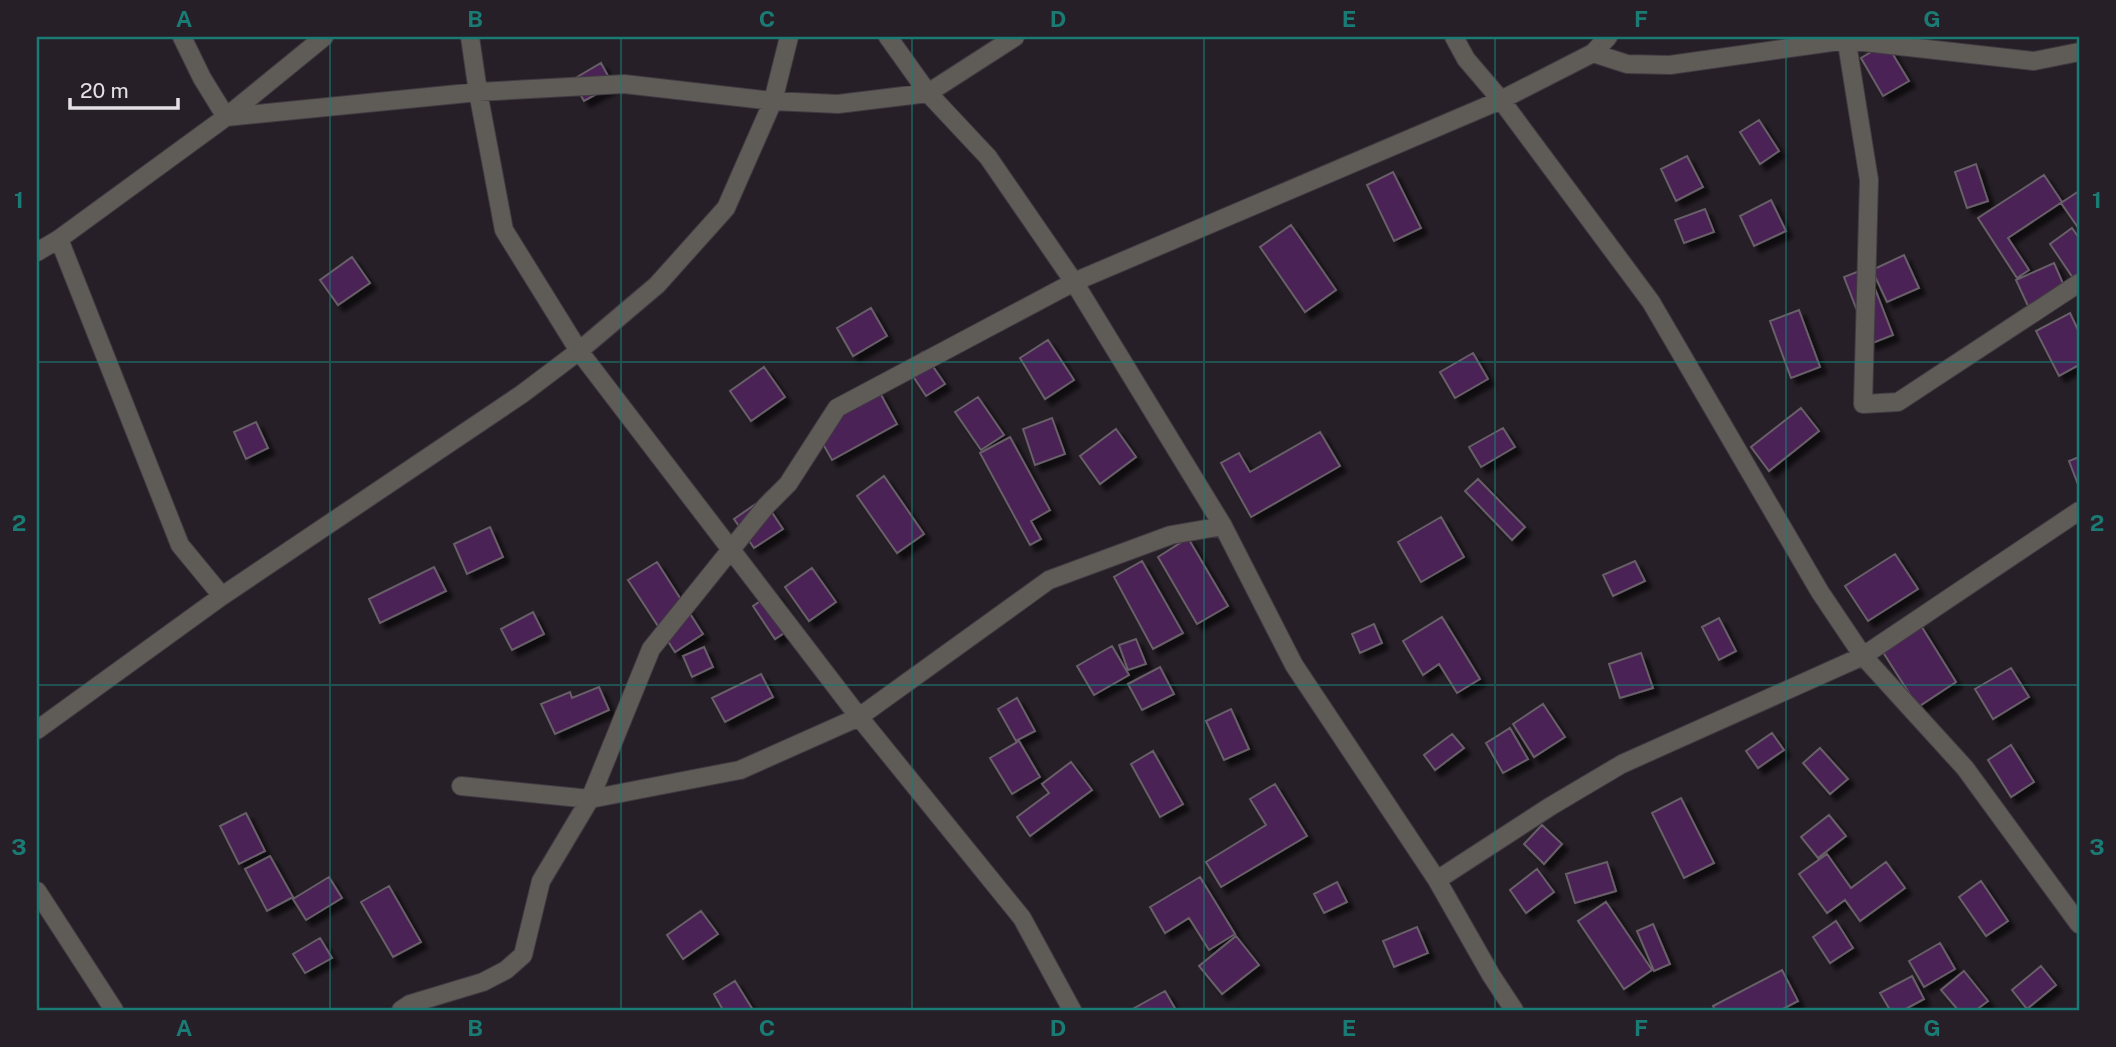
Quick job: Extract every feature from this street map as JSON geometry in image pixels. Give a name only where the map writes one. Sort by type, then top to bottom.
[{"type":"street","points":[[182,37],[202,78],[226,117]]},
{"type":"street","points":[[37,251],[59,239],[226,117],[324,37]]},
{"type":"street","points":[[470,37],[504,230],[579,351],[859,717],[1022,918],[1072,1010]]},
{"type":"street","points":[[37,730],[222,596],[522,394],[579,351],[657,285],[726,208],[773,101],[789,37]]},
{"type":"street","points":[[888,37],[928,93],[988,157],[1074,282],[1223,526],[1294,665],[1437,880],[1514,1010]]},
{"type":"street","points":[[226,117],[478,92],[624,84],[773,101],[838,104],[928,93],[1016,37]]},
{"type":"street","points":[[1454,37],[1466,59],[1501,100],[1651,302],[1820,592],[1863,656],[1965,768],[2079,924]]},
{"type":"street","points":[[401,1010],[410,1004],[483,982],[506,970],[523,955],[541,881],[590,799],[652,649],[766,506],[788,484],[837,408],[1074,282],[1501,100],[1593,53],[1608,37]]},
{"type":"street","points":[[1593,53],[1627,64],[1670,65],[1846,38],[2034,61],[2079,52]]},
{"type":"street","points":[[1846,38],[1869,180],[1863,404],[1898,402],[2079,283]]},
{"type":"street","points":[[59,239],[180,545],[222,596]]},
{"type":"street","points":[[1437,880],[1622,764],[1863,656],[2079,511]]},
{"type":"street","points":[[461,786],[590,799],[740,770],[859,717],[1049,580],[1171,535],[1223,526]]},
{"type":"street","points":[[37,891],[114,1010]]},
{"type":"building","points":[[1886,43],[1909,81],[1883,96],[1861,58]]},
{"type":"building","points":[[601,63],[613,85],[584,101],[572,80]]},
{"type":"building","points":[[1759,120],[1779,151],[1760,164],[1740,132]]},
{"type":"building","points":[[1687,156],[1703,187],[1676,201],[1661,169]]},
{"type":"building","points":[[1976,164],[1988,201],[1967,208],[1955,172]]},
{"type":"building","points":[[1393,172],[1421,228],[1394,241],[1367,185]]},
{"type":"building","points":[[2044,175],[2062,202],[2008,238],[2029,270],[2017,278],[1978,218]]},
{"type":"building","points":[[2079,191],[2079,229],[2061,203]]},
{"type":"building","points":[[1771,200],[1786,231],[1754,246],[1740,216]]},
{"type":"building","points":[[1705,209],[1714,232],[1684,243],[1675,220]]},
{"type":"building","points":[[1291,225],[1336,290],[1305,312],[1260,247]]},
{"type":"building","points":[[2072,228],[2079,238],[2079,273],[2073,278],[2050,244]]},
{"type":"building","points":[[1904,255],[1919,288],[1887,302],[1872,270]]},
{"type":"building","points":[[352,257],[370,283],[338,305],[320,280]]},
{"type":"building","points":[[2054,263],[2065,288],[2028,306],[2016,280]]},
{"type":"building","points":[[1867,268],[1893,335],[1870,344],[1844,277]]},
{"type":"building","points":[[871,308],[887,336],[853,356],[837,328]]},
{"type":"building","points":[[1799,310],[1820,367],[1791,378],[1770,321]]},
{"type":"building","points":[[2070,313],[2079,332],[2079,365],[2059,376],[2036,331]]},
{"type":"building","points":[[1048,340],[1074,380],[1045,399],[1020,358]]},
{"type":"building","points":[[923,352],[945,384],[926,396],[905,364]]},
{"type":"building","points":[[1473,353],[1488,379],[1455,398],[1440,372]]},
{"type":"building","points":[[764,367],[785,397],[751,421],[730,391]]},
{"type":"building","points":[[879,391],[897,424],[832,460],[814,428]]},
{"type":"building","points":[[978,397],[1004,435],[981,450],[955,412]]},
{"type":"building","points":[[1801,408],[1819,431],[1769,471],[1751,447]]},
{"type":"building","points":[[1052,418],[1065,454],[1035,465],[1023,429]]},
{"type":"building","points":[[256,422],[268,448],[246,459],[234,432]]},
{"type":"building","points":[[1503,428],[1515,447],[1481,467],[1469,447]]},
{"type":"building","points":[[1116,429],[1136,457],[1100,484],[1080,456]]},
{"type":"building","points":[[1320,432],[1340,466],[1251,517],[1221,463],[1239,453],[1250,472]]},
{"type":"building","points":[[1010,437],[1050,510],[1031,521],[1041,539],[1030,545],[980,453]]},
{"type":"building","points":[[2079,457],[2079,487],[2069,461]]},
{"type":"building","points":[[884,476],[924,534],[897,553],[857,496]]},
{"type":"building","points":[[1478,479],[1525,527],[1512,540],[1465,491]]},
{"type":"building","points":[[763,499],[783,529],[754,548],[734,519]]},
{"type":"building","points":[[1441,517],[1464,557],[1421,582],[1398,542]]},
{"type":"building","points":[[490,527],[503,557],[467,574],[454,544]]},
{"type":"building","points":[[1188,538],[1228,606],[1197,624],[1158,557]]},
{"type":"building","points":[[1895,554],[1918,589],[1868,621],[1845,586]]},
{"type":"building","points":[[1142,561],[1183,633],[1153,649],[1114,577]]},
{"type":"building","points":[[1635,561],[1645,581],[1613,596],[1603,575]]},
{"type":"building","points":[[657,562],[703,634],[675,652],[628,580]]},
{"type":"building","points":[[434,567],[446,591],[380,623],[369,599]]},
{"type":"building","points":[[812,568],[836,602],[809,621],[785,587]]},
{"type":"building","points":[[774,592],[795,626],[775,639],[753,606]]},
{"type":"building","points":[[533,612],[544,634],[512,650],[501,629]]},
{"type":"building","points":[[1442,617],[1480,679],[1457,693],[1439,664],[1423,675],[1403,641]]},
{"type":"building","points":[[1719,618],[1736,651],[1719,660],[1702,627]]},
{"type":"building","points":[[1374,624],[1382,643],[1360,653],[1352,634]]},
{"type":"building","points":[[1920,624],[1956,682],[1918,707],[1881,649]]},
{"type":"building","points":[[1136,639],[1146,664],[1128,670],[1119,645]]},
{"type":"building","points":[[1112,646],[1129,675],[1094,695],[1077,666]]},
{"type":"building","points":[[704,647],[713,667],[692,677],[683,656]]},
{"type":"building","points":[[1641,653],[1653,688],[1620,698],[1609,664]]},
{"type":"building","points":[[1160,667],[1174,694],[1142,710],[1128,684]]},
{"type":"building","points":[[2011,668],[2029,697],[1993,719],[1975,689]]},
{"type":"building","points":[[761,674],[773,697],[725,722],[712,698]]},
{"type":"building","points":[[599,687],[609,710],[555,734],[541,704],[570,692],[572,698]]},
{"type":"building","points":[[1017,698],[1035,731],[1016,741],[998,709]]},
{"type":"building","points":[[1543,704],[1565,737],[1534,757],[1513,724]]},
{"type":"building","points":[[1231,709],[1249,749],[1224,760],[1206,721]]},
{"type":"building","points":[[1510,728],[1528,759],[1503,773],[1486,743]]},
{"type":"building","points":[[1772,733],[1784,750],[1758,768],[1746,751]]},
{"type":"building","points":[[1452,734],[1464,748],[1435,770],[1424,755]]},
{"type":"building","points":[[1019,741],[1040,777],[1012,794],[990,758]]},
{"type":"building","points":[[2011,745],[2034,782],[2011,797],[1988,760]]},
{"type":"building","points":[[1820,748],[1848,779],[1830,794],[1803,763]]},
{"type":"building","points":[[1153,751],[1183,804],[1160,817],[1131,764]]},
{"type":"building","points":[[1071,762],[1092,790],[1030,836],[1017,817],[1049,793],[1042,784]]},
{"type":"building","points":[[1275,784],[1307,836],[1221,887],[1206,862],[1266,825],[1250,799]]},
{"type":"building","points":[[1681,798],[1714,863],[1684,878],[1652,813]]},
{"type":"building","points":[[246,813],[265,851],[239,864],[220,826]]},
{"type":"building","points":[[1829,815],[1846,836],[1818,858],[1801,837]]},
{"type":"building","points":[[1542,825],[1562,844],[1544,864],[1524,844]]},
{"type":"building","points":[[1827,854],[1851,888],[1886,862],[1905,888],[1860,921],[1845,900],[1827,913],[1799,874]]},
{"type":"building","points":[[270,856],[293,897],[267,911],[245,869]]},
{"type":"building","points":[[1607,862],[1616,891],[1575,903],[1566,874]]},
{"type":"building","points":[[1537,869],[1554,892],[1526,913],[1510,890]]},
{"type":"building","points":[[329,877],[342,898],[306,920],[293,899]]},
{"type":"building","points":[[1200,877],[1235,934],[1209,950],[1189,918],[1165,933],[1150,907]]},
{"type":"building","points":[[1981,881],[2008,921],[1986,936],[1959,897]]},
{"type":"building","points":[[1337,882],[1347,902],[1324,913],[1314,894]]},
{"type":"building","points":[[389,886],[421,942],[393,957],[361,902]]},
{"type":"building","points":[[1606,902],[1652,970],[1624,989],[1578,921]]},
{"type":"building","points":[[701,911],[718,934],[683,959],[667,935]]},
{"type":"building","points":[[1836,921],[1853,948],[1830,963],[1813,937]]},
{"type":"building","points":[[1653,924],[1670,964],[1654,971],[1637,931]]},
{"type":"building","points":[[1417,927],[1428,953],[1394,967],[1383,941]]},
{"type":"building","points":[[1236,936],[1259,965],[1222,994],[1199,966]]},
{"type":"building","points":[[320,938],[332,958],[305,973],[293,954]]},
{"type":"building","points":[[1940,943],[1955,969],[1924,987],[1909,961]]},
{"type":"building","points":[[2041,966],[2056,985],[2027,1009],[2012,990]]},
{"type":"building","points":[[1782,970],[1798,1001],[1781,1010],[1715,1010],[1713,1006]]},
{"type":"building","points":[[1964,971],[1988,1001],[1976,1010],[1958,1010],[1941,990]]},
{"type":"building","points":[[1912,976],[1924,999],[1904,1010],[1890,1010],[1880,993]]},
{"type":"building","points":[[735,981],[753,1010],[723,1010],[714,994]]},
{"type":"building","points":[[1165,991],[1176,1010],[1131,1010]]}]
